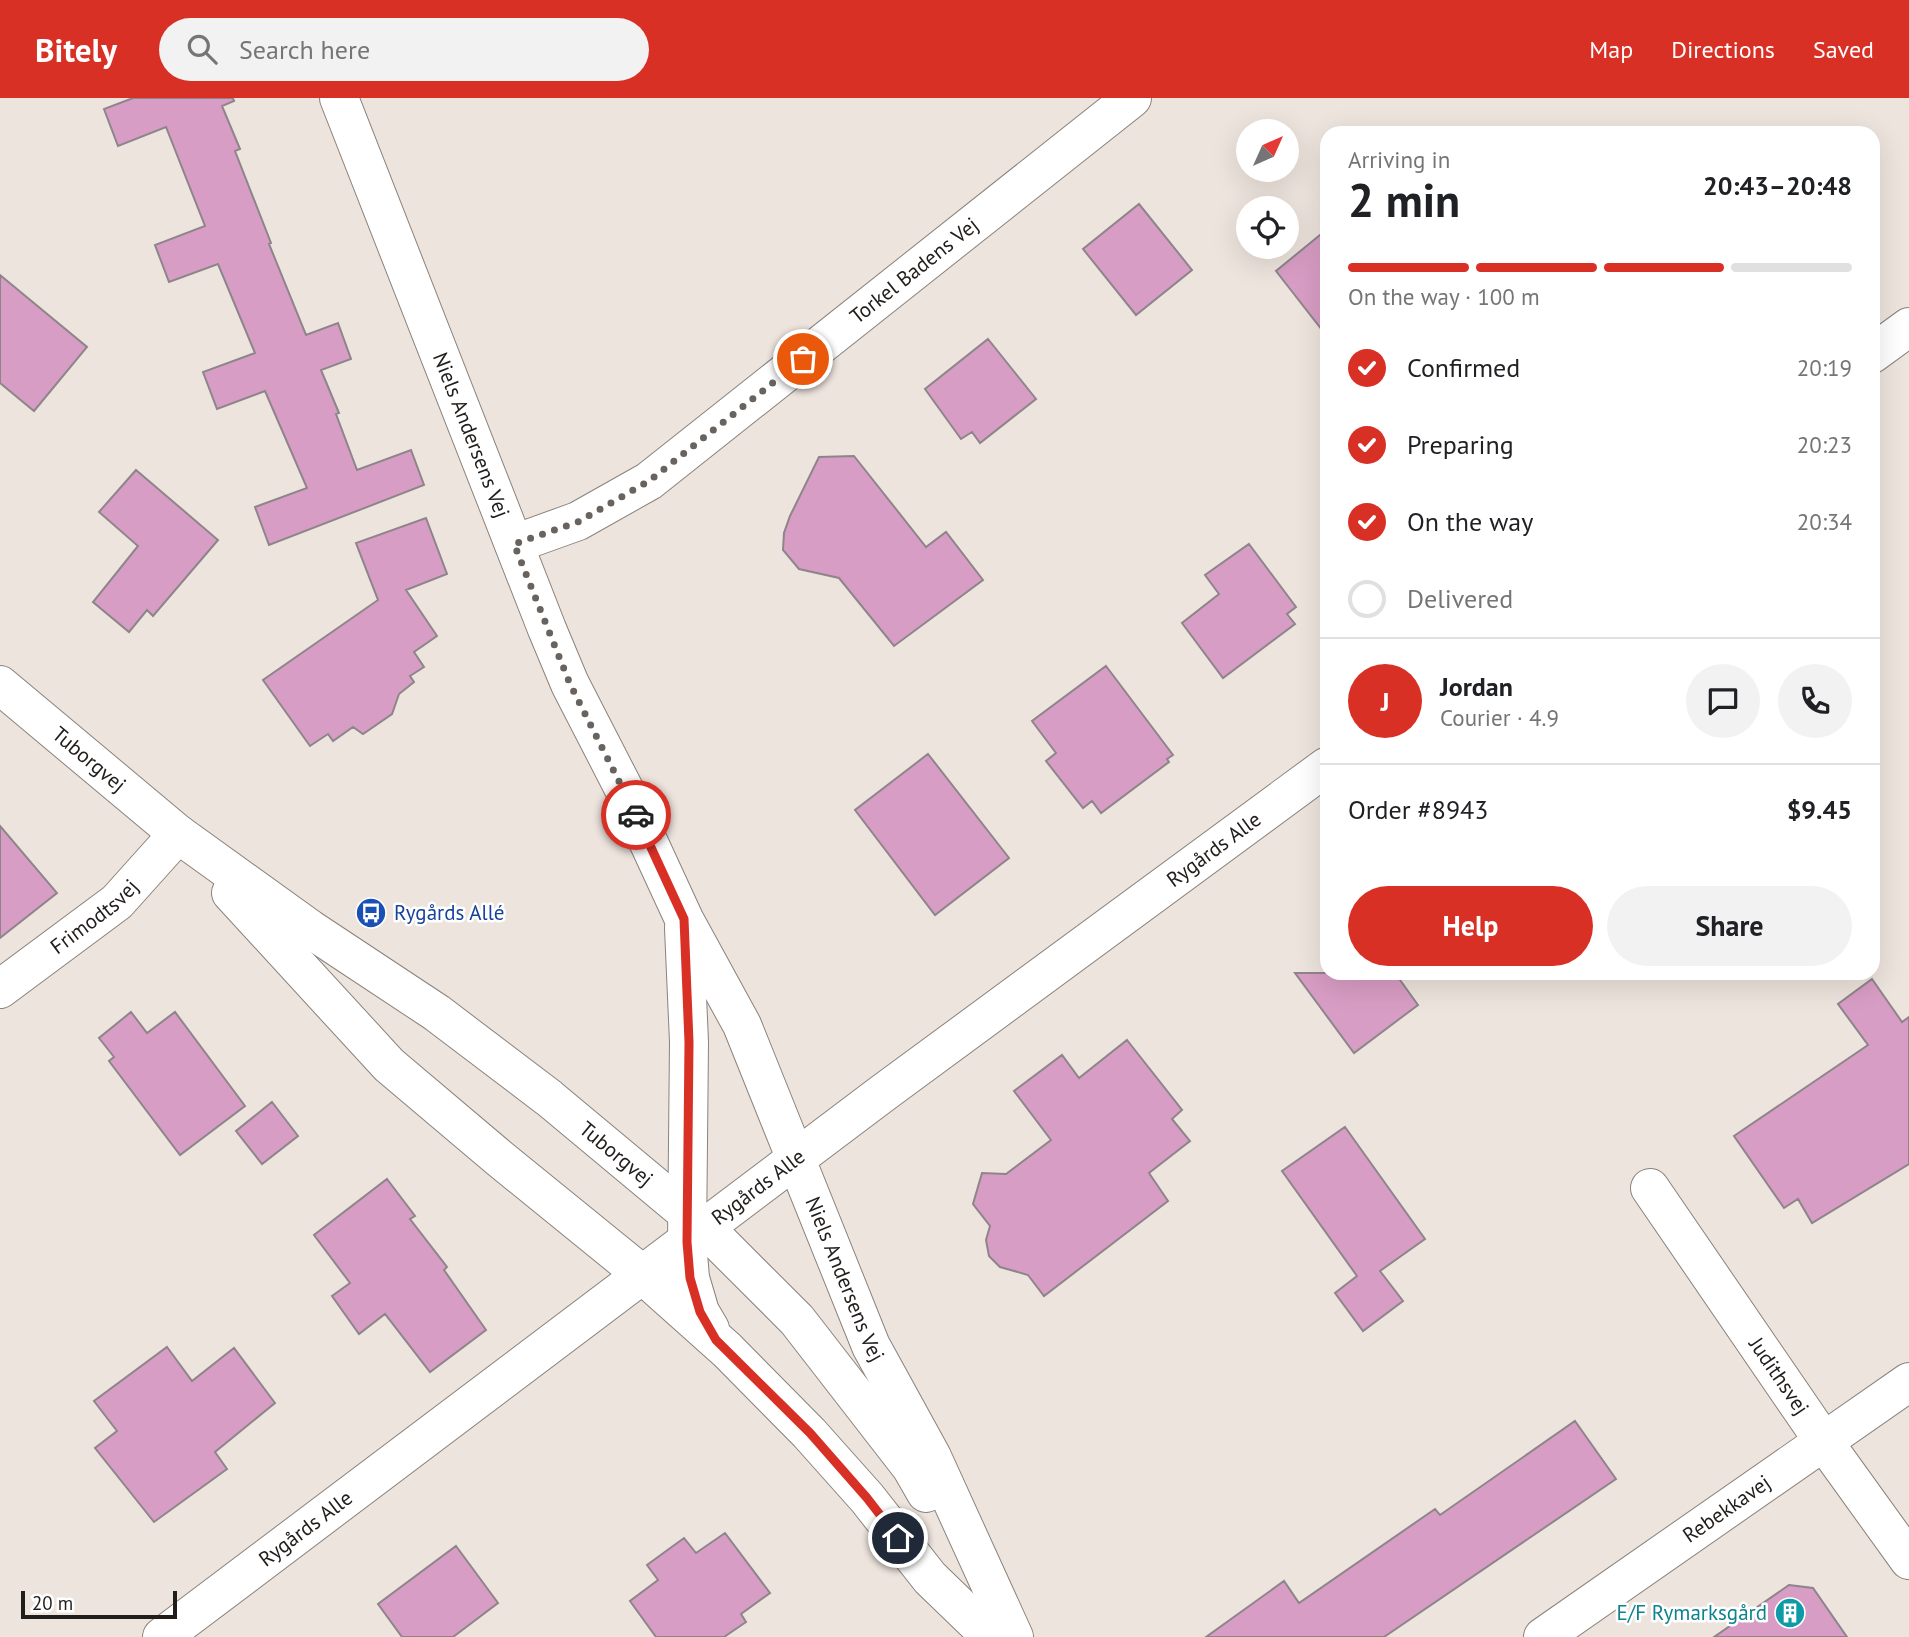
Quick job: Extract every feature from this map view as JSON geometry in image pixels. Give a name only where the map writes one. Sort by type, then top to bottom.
[{"type":"street","name":"Niels Andersens Vej","points":[[339,98],[570,684],[624,789],[684,919],[742,1025],[872,1346],[932,1457],[1012,1637]]},
{"type":"street","name":"Torkel Badens Vej","points":[[514,544],[578,522],[649,481],[1132,98]]},
{"type":"street","points":[[1880,348],[1909,327]]},
{"type":"street","name":"Tuborgvej","points":[[0,685],[177,834],[310,929],[438,1013],[549,1098],[797,1320],[911,1467],[1012,1637]]},
{"type":"street","name":"Rygårds Alle","points":[[162,1637],[643,1275],[693,1228],[797,1158],[1320,771]]},
{"type":"street","name":"Tuborgvej","points":[[177,834],[390,1065],[643,1275],[716,1340],[810,1433],[867,1498],[930,1577],[990,1637]]},
{"type":"street","name":"Frimodtsvej","points":[[0,989],[117,902],[177,834]]},
{"type":"street","name":"Niels Andersens Vej","points":[[684,919],[693,1228],[690,1278],[700,1312],[716,1340]]},
{"type":"street","name":"Judithsvej","points":[[1650,1188],[1824,1442],[1909,1560]]},
{"type":"street","name":"Rebekkavej","points":[[1543,1637],[1909,1382]]},
{"type":"building","points":[[133,98],[233,98],[234,101],[222,106],[240,149],[235,151],[306,335],[338,323],[351,359],[321,370],[339,413],[336,414],[357,470],[411,450],[424,485],[269,545],[255,507],[307,488],[265,391],[217,409],[203,372],[255,353],[218,264],[169,282],[155,245],[205,226],[166,127],[118,146],[104,109]]},
{"type":"building","points":[[1139,204],[1192,270],[1136,315],[1083,249]]},
{"type":"building","points":[[1320,235],[1320,327],[1276,271],[1291,259],[1299,259],[1299,252]]},
{"type":"building","points":[[0,275],[87,347],[34,411],[0,383]]},
{"type":"building","points":[[988,339],[1036,399],[980,443],[972,432],[961,439],[925,389]]},
{"type":"building","points":[[854,456],[926,547],[946,532],[983,580],[894,646],[839,578],[799,569],[783,550],[784,533],[790,516],[819,457]]},
{"type":"building","points":[[136,470],[218,540],[153,616],[147,610],[129,632],[93,602],[138,546],[99,512]]},
{"type":"building","points":[[426,518],[447,574],[406,590],[437,636],[414,652],[424,667],[410,676],[414,682],[399,694],[392,714],[363,734],[353,727],[333,741],[328,734],[310,746],[263,680],[378,600],[356,543]]},
{"type":"building","points":[[1249,544],[1296,607],[1287,614],[1295,624],[1223,678],[1182,623],[1219,594],[1205,575]]},
{"type":"building","points":[[1106,666],[1173,755],[1167,759],[1169,762],[1101,813],[1092,801],[1083,808],[1046,761],[1056,753],[1032,721]]},
{"type":"building","points":[[928,754],[1009,858],[935,915],[855,810]]},
{"type":"building","points":[[0,826],[57,893],[0,938]]},
{"type":"building","points":[[1295,973],[1320,973],[1320,980],[1400,980],[1418,1005],[1354,1053]]},
{"type":"building","points":[[1873,980],[1902,1022],[1909,1017],[1909,1164],[1812,1223],[1798,1199],[1784,1208],[1734,1136],[1868,1045],[1838,1004]]},
{"type":"building","points":[[131,1012],[147,1033],[175,1012],[245,1106],[180,1155],[109,1061],[114,1057],[99,1038]]},
{"type":"building","points":[[1127,1040],[1182,1110],[1172,1119],[1190,1141],[1149,1173],[1168,1201],[1044,1296],[1028,1275],[1000,1267],[989,1256],[986,1240],[990,1226],[973,1204],[982,1173],[1006,1174],[1051,1140],[1014,1091],[1062,1055],[1079,1078]]},
{"type":"building","points":[[272,1102],[298,1136],[262,1164],[236,1131]]},
{"type":"building","points":[[1345,1127],[1425,1239],[1380,1271],[1403,1301],[1363,1331],[1335,1293],[1357,1276],[1282,1171]]},
{"type":"building","points":[[387,1179],[415,1216],[410,1219],[447,1267],[444,1270],[486,1330],[430,1372],[385,1314],[359,1334],[332,1296],[350,1283],[314,1235]]},
{"type":"building","points":[[167,1347],[192,1381],[234,1348],[275,1403],[215,1452],[227,1469],[154,1522],[95,1448],[117,1431],[94,1401]]},
{"type":"building","points":[[1575,1421],[1616,1479],[1384,1637],[1206,1637],[1284,1581],[1299,1603],[1435,1509],[1440,1515]]},
{"type":"building","points":[[725,1533],[770,1593],[741,1614],[746,1622],[724,1637],[656,1637],[630,1601],[658,1580],[647,1565],[684,1538],[696,1553]]},
{"type":"building","points":[[456,1546],[498,1603],[453,1637],[402,1637],[378,1604]]},
{"type":"building","name":"E/F Rymarksgård","points":[[1789,1585],[1813,1588],[1847,1637],[1714,1637]]},
{"type":"way so far","points":[[636,815],[570,684],[514,544],[578,522],[649,481],[803,359]]},
{"type":"place","name":"Rygårds Allé","points":[[371,913]]},
{"type":"place","name":"E/F Rymarksgård","points":[[1790,1613]]},
{"type":"route","points":[[636,815],[684,919],[689,1042],[687,1242],[690,1278],[700,1312],[716,1340],[810,1433],[898,1538]]}]
